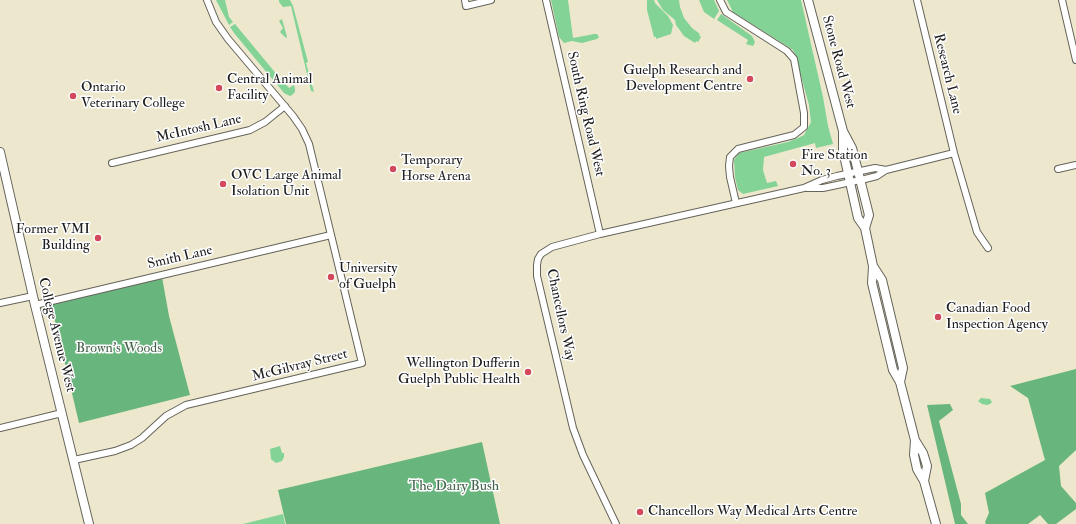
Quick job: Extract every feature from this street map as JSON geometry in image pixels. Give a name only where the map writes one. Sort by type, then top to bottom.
[{"type":"main road","name":"Stone Road West","points":[[808,0],[843,131],[852,148],[854,177],[868,215],[866,228],[873,266],[872,283],[893,370],[900,382],[915,440],[923,452],[927,466],[924,481],[935,523]]},
{"type":"main road","name":"College Avenue West","points":[[0,152],[33,296],[89,524]]},
{"type":"street","name":"McGilvray Street","points":[[74,460],[115,451],[130,445],[143,437],[166,416],[186,406],[362,363],[309,144],[300,125],[228,39],[216,22],[207,0]]},
{"type":"street","points":[[465,0],[466,6],[491,0]]},
{"type":"street","name":"South Ring Road West","points":[[546,0],[600,234]]},
{"type":"street","points":[[720,0],[726,12],[787,51],[794,59],[804,113],[804,127],[794,135],[738,149],[730,157],[730,177],[736,202]]},
{"type":"street","name":"Research Lane","points":[[917,0],[954,153],[977,232],[988,248]]},
{"type":"street","points":[[1062,0],[1076,60]]},
{"type":"street","name":"McIntosh Lane","points":[[112,163],[250,130],[265,122],[285,106]]},
{"type":"street","points":[[854,177],[877,176],[886,170],[954,153]]},
{"type":"street","points":[[1058,169],[1076,165]]},
{"type":"street","name":"Chancellors Way","points":[[616,524],[583,455],[573,428],[536,270],[538,259],[546,250],[552,247],[600,234],[736,202],[804,188],[822,180],[854,177]]},
{"type":"street","name":"Smith Lane","points":[[35,304],[331,235]]},
{"type":"street","points":[[0,303],[33,296]]},
{"type":"street","points":[[0,428],[62,413]]},
{"type":"green space","points":[[216,0],[225,0],[229,17],[233,22],[229,25]]},
{"type":"green space","points":[[279,0],[290,0],[293,6],[308,62],[306,63],[314,92],[311,91],[291,6],[283,7]]},
{"type":"green space","points":[[551,0],[568,0],[573,38],[594,34],[597,34],[599,37],[597,39],[582,43],[572,41],[564,43],[559,37]]},
{"type":"green space","points":[[647,0],[654,0],[655,3],[668,16],[673,25],[671,34],[656,39],[656,37],[654,37],[647,10]]},
{"type":"green space","points":[[657,0],[679,0],[684,18],[692,28],[700,34],[699,35],[701,37],[698,42],[696,41],[695,43],[684,36],[676,25],[675,20],[663,10]]},
{"type":"green space","points":[[699,0],[714,0],[719,11],[714,19],[704,12]]},
{"type":"green space","points":[[727,0],[801,0],[833,144],[816,148],[815,143],[764,157],[763,170],[767,183],[776,181],[778,186],[743,194],[738,190],[735,177],[734,160],[739,153],[788,142],[798,138],[804,135],[811,122],[809,105],[796,56],[793,50],[733,12]]},
{"type":"green space","points":[[721,14],[752,36],[755,42],[753,46],[746,44],[748,40],[717,20]]},
{"type":"green space","points":[[282,19],[286,38],[280,32],[283,28],[279,21]]},
{"type":"green space","points":[[235,24],[278,76],[273,80],[234,33],[230,27]]},
{"type":"green space","points":[[280,78],[289,88],[294,85],[295,92],[292,95],[290,96],[284,93],[275,82]]},
{"type":"green space","name":"Brown's Woods","points":[[162,277],[169,316],[190,395],[79,423],[51,304]]},
{"type":"green space","points":[[1076,369],[1076,450],[1059,466],[1061,486],[1076,503],[1076,509],[1056,524],[1048,524],[1040,515],[1028,524],[986,524],[985,522],[989,513],[985,493],[1045,460],[1028,398],[1010,386]]},
{"type":"green space","points":[[981,398],[990,399],[992,402],[987,405],[982,404],[978,401]]},
{"type":"green space","points":[[950,404],[953,410],[939,421],[961,504],[961,515],[968,524],[955,524],[927,405]]},
{"type":"green space","name":"The Dairy Bush","points":[[482,442],[500,524],[286,524],[278,490]]},
{"type":"green space","points":[[280,446],[282,453],[284,453],[284,457],[282,461],[276,463],[271,459],[270,449]]},
{"type":"green space","points":[[283,514],[285,524],[243,524]]},
{"type":"place","name":"Guelph Research and Development Centre","points":[[750,79]]},
{"type":"place","name":"Central Animal Facility","points":[[219,88]]},
{"type":"place","name":"Ontario Veterinary College","points":[[73,96]]},
{"type":"place","name":"Fire Station No. 3","points":[[793,164]]},
{"type":"place","name":"Temporary Horse Arena","points":[[393,169]]},
{"type":"place","name":"OVC Large Animal Isolation Unit","points":[[223,184]]},
{"type":"place","name":"Former VMI Building","points":[[98,238]]},
{"type":"place","name":"University of Guelph","points":[[331,277]]},
{"type":"place","name":"Canadian Food Inspection Agency","points":[[938,317]]},
{"type":"place","name":"Wellington Dufferin Guelph Public Health","points":[[528,372]]},
{"type":"place","name":"Chancellors Way Medical Arts Centre","points":[[640,512]]}]
